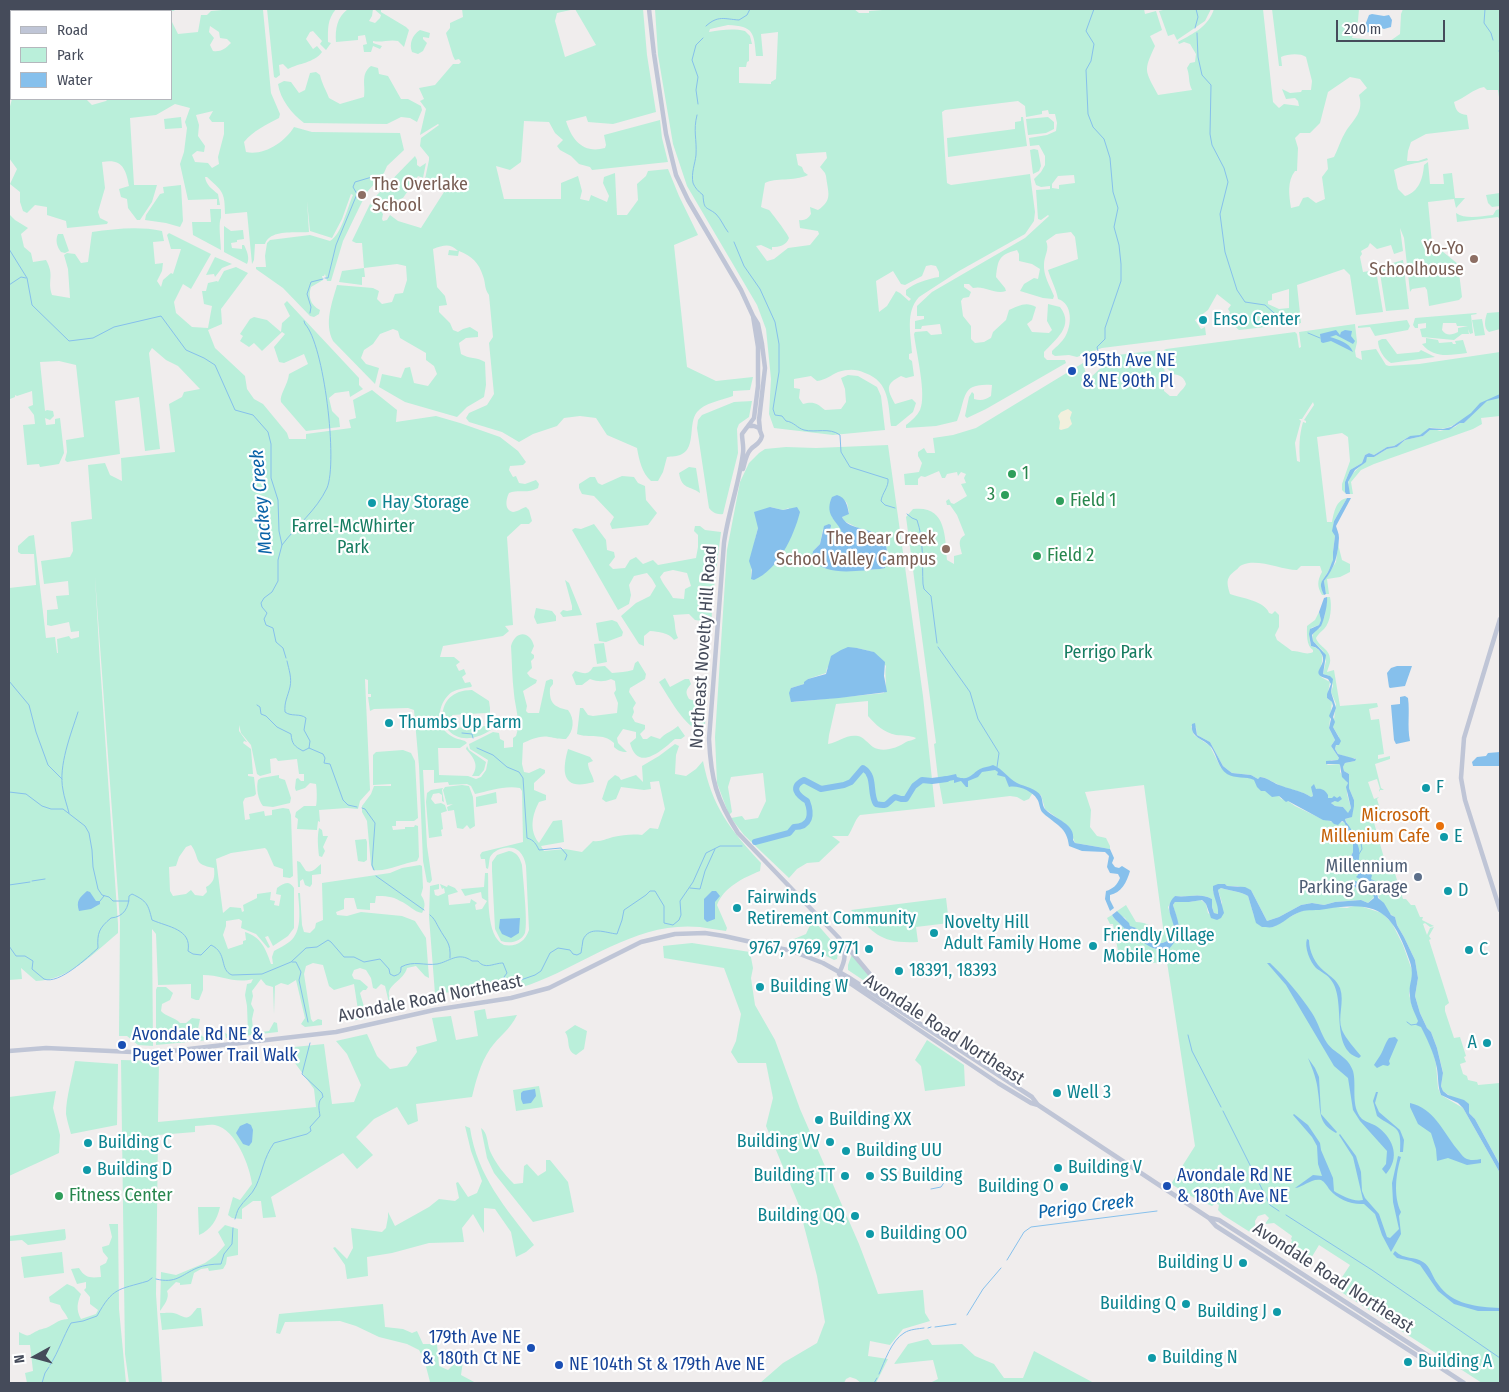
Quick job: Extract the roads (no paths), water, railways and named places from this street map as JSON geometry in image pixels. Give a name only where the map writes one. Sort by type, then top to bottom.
[{"type":"main road","points":[[649,9],[662,114],[674,170],[688,200],[741,290],[758,324],[764,352],[765,368],[759,420],[762,440],[754,446],[747,445],[742,440],[742,434],[754,418],[758,386],[758,347],[753,316]]},
{"type":"main road","points":[[748,426],[754,426],[760,430]]},
{"type":"main road","name":"Northeast Novelty Hill Road","points":[[742,440],[743,452],[726,529],[717,623],[709,740],[710,765],[714,786],[725,812],[746,842],[770,864],[839,938],[884,991],[891,1005]]},
{"type":"main road","name":"Northeast Novelty Hill Road","points":[[737,484],[748,453],[754,446]]},
{"type":"main road","points":[[1500,619],[1464,738],[1461,778],[1465,800],[1500,910]]},
{"type":"main road","name":"Avondale Road Northeast","points":[[9,1051],[46,1048],[154,1053],[336,1032],[434,1010],[511,998],[550,988],[630,947],[652,939],[675,934],[698,933],[718,935],[781,948],[812,958],[848,977],[1032,1098],[1038,1104],[1209,1218],[1219,1220],[1434,1360],[1438,1366],[1464,1383]]},
{"type":"main road","points":[[839,938],[846,956],[839,973]]},
{"type":"main road","name":"Avondale Road Northeast","points":[[839,973],[845,980],[1023,1098],[1031,1103],[1038,1104]]},
{"type":"main road","points":[[903,1019],[916,1021]]},
{"type":"water","points":[[1369,15],[1389,15],[1392,20],[1391,27],[1384,29],[1379,27],[1370,32],[1362,33]]},
{"type":"water","points":[[1336,330],[1340,335],[1345,330],[1352,331],[1351,336],[1355,341],[1353,344],[1336,335],[1330,337],[1340,340],[1353,352],[1331,341],[1321,342],[1320,334]]},
{"type":"water","points":[[1500,394],[1500,398],[1487,401],[1464,423],[1460,423],[1449,430],[1430,430],[1423,436],[1405,440],[1397,447],[1387,449],[1374,457],[1367,457],[1366,462],[1355,470],[1348,482],[1350,494],[1346,494],[1345,482],[1350,470],[1362,463],[1365,455],[1369,453],[1374,455],[1410,436],[1420,435],[1429,428],[1443,429],[1451,427],[1471,413],[1480,403]]},
{"type":"water","points":[[837,495],[847,504],[849,514],[842,517],[847,523],[872,532],[885,542],[887,553],[885,568],[834,571],[818,564],[812,558],[813,551],[820,544],[824,526],[831,525],[830,533],[832,539],[836,540],[841,535],[842,532],[829,509],[832,497]]},
{"type":"water","points":[[1347,498],[1351,498],[1336,526],[1339,536],[1338,550],[1333,566],[1324,581],[1326,594],[1324,595],[1321,585],[1333,560],[1335,536],[1332,531],[1334,521]]},
{"type":"water","points":[[770,507],[783,510],[797,507],[800,512],[794,531],[778,560],[763,575],[754,580],[751,579],[752,570],[749,561],[758,528],[754,512]]},
{"type":"water","points":[[1327,597],[1322,624],[1312,635],[1313,641],[1326,655],[1323,674],[1333,679],[1331,692],[1336,708],[1333,717],[1335,722],[1333,727],[1341,741],[1339,745],[1336,745],[1335,749],[1338,754],[1356,759],[1355,761],[1345,763],[1343,767],[1344,771],[1349,774],[1349,788],[1354,800],[1352,817],[1345,819],[1358,846],[1360,868],[1365,875],[1367,873],[1372,875],[1371,879],[1375,881],[1373,884],[1376,887],[1378,898],[1384,903],[1391,915],[1395,917],[1397,925],[1415,960],[1418,978],[1415,996],[1420,1013],[1431,1032],[1437,1048],[1443,1073],[1441,1086],[1443,1091],[1469,1104],[1469,1113],[1475,1119],[1500,1165],[1500,1173],[1463,1108],[1458,1103],[1441,1095],[1433,1054],[1421,1027],[1416,1025],[1418,1021],[1410,999],[1412,973],[1410,962],[1397,931],[1382,913],[1359,906],[1306,911],[1296,913],[1273,927],[1262,927],[1256,923],[1248,896],[1221,888],[1218,890],[1224,913],[1217,920],[1211,918],[1206,904],[1202,900],[1175,902],[1173,905],[1179,928],[1177,938],[1169,949],[1152,948],[1127,932],[1112,915],[1117,911],[1139,933],[1148,935],[1151,939],[1161,943],[1175,934],[1169,909],[1171,900],[1175,896],[1207,897],[1212,899],[1214,913],[1218,914],[1213,886],[1218,884],[1245,887],[1251,890],[1267,921],[1301,905],[1312,903],[1324,905],[1361,900],[1368,903],[1374,898],[1371,884],[1368,883],[1366,890],[1362,893],[1349,885],[1355,881],[1362,884],[1365,882],[1356,877],[1358,875],[1354,859],[1345,857],[1351,856],[1353,852],[1353,840],[1344,822],[1342,821],[1338,825],[1331,821],[1323,820],[1288,801],[1286,802],[1279,796],[1272,797],[1265,791],[1261,791],[1254,780],[1227,774],[1211,747],[1195,735],[1192,729],[1192,724],[1195,723],[1197,735],[1210,742],[1223,766],[1232,773],[1251,775],[1258,779],[1260,777],[1311,797],[1313,796],[1311,787],[1314,784],[1316,789],[1322,789],[1326,792],[1328,798],[1340,796],[1342,799],[1331,803],[1335,806],[1343,807],[1348,813],[1351,808],[1346,787],[1348,783],[1342,777],[1340,765],[1326,764],[1326,761],[1338,760],[1339,758],[1331,746],[1335,740],[1329,728],[1331,719],[1329,716],[1333,706],[1332,702],[1327,698],[1327,694],[1331,684],[1328,679],[1322,677],[1318,672],[1323,658],[1318,649],[1311,646],[1309,634],[1310,629],[1319,625],[1321,620],[1319,612],[1324,598]]},
{"type":"water","points":[[848,647],[874,652],[885,662],[884,676],[887,692],[791,702],[789,693],[791,688],[804,684],[808,679],[826,674],[831,656]]},
{"type":"water","points":[[1412,666],[1405,686],[1390,688],[1387,673],[1391,668]]},
{"type":"water","points":[[1405,696],[1408,698],[1410,741],[1396,744],[1391,705],[1400,704],[1400,697]]},
{"type":"water","points":[[1500,752],[1500,766],[1473,766],[1472,762],[1477,757],[1486,756],[1488,753]]},
{"type":"water","points":[[993,765],[1017,783],[1039,793],[1045,809],[1068,826],[1073,834],[1075,843],[1110,849],[1114,858],[1112,863],[1115,867],[1119,868],[1122,866],[1130,871],[1123,886],[1117,892],[1110,895],[1114,908],[1110,911],[1105,899],[1106,891],[1118,883],[1120,878],[1118,874],[1110,873],[1107,867],[1109,856],[1105,852],[1082,851],[1069,846],[1063,830],[1043,813],[1032,793],[1020,788],[1009,787],[1005,777],[997,775],[998,772],[995,770],[982,772],[978,777],[968,781],[968,787],[961,781],[954,783],[954,780],[939,782],[938,778],[956,774],[957,777],[968,778],[980,769]]},
{"type":"water","points":[[87,891],[90,892],[96,901],[100,901],[100,904],[91,909],[79,911],[79,900]]},
{"type":"water","points":[[712,891],[716,891],[720,896],[715,902],[715,919],[707,922],[704,919],[704,899]]},
{"type":"water","points":[[520,918],[519,933],[511,938],[502,934],[499,928],[500,919]]},
{"type":"water","points":[[1307,939],[1309,940],[1310,949],[1315,961],[1335,980],[1340,988],[1342,999],[1340,1020],[1342,1030],[1361,1056],[1359,1058],[1350,1053],[1344,1045],[1341,1035],[1336,989],[1330,978],[1316,968],[1312,962],[1307,950]]},
{"type":"water","points":[[1267,963],[1270,963],[1282,975],[1303,1000],[1316,1020],[1327,1043],[1345,1058],[1351,1066],[1358,1114],[1366,1122],[1375,1125],[1384,1133],[1393,1150],[1393,1162],[1386,1174],[1382,1169],[1386,1164],[1387,1151],[1360,1121],[1353,1110],[1348,1078],[1334,1066],[1286,985]]},
{"type":"water","points":[[1395,1037],[1398,1040],[1389,1061],[1390,1064],[1377,1068],[1374,1065],[1389,1038]]},
{"type":"water","points":[[1308,1058],[1319,1077],[1321,1114],[1336,1133],[1326,1125],[1321,1116],[1317,1083]]},
{"type":"water","points":[[535,1089],[536,1096],[531,1103],[523,1104],[521,1093]]},
{"type":"water","points":[[1376,1092],[1378,1092],[1375,1103],[1379,1112],[1400,1130],[1404,1140],[1403,1152],[1400,1152],[1400,1137],[1396,1129],[1377,1116],[1373,1101]]},
{"type":"water","points":[[1410,1103],[1426,1110],[1432,1115],[1464,1157],[1471,1160],[1481,1159],[1481,1163],[1467,1165],[1448,1158],[1437,1161],[1436,1149],[1431,1133],[1418,1124]]},
{"type":"water","points":[[1294,1114],[1308,1125],[1320,1143],[1333,1178],[1334,1191],[1344,1197],[1363,1200],[1353,1157],[1340,1134],[1356,1156],[1361,1172],[1362,1191],[1365,1198],[1379,1214],[1387,1237],[1390,1238],[1399,1229],[1393,1202],[1392,1183],[1398,1156],[1401,1157],[1396,1184],[1398,1206],[1401,1212],[1399,1216],[1401,1234],[1391,1252],[1382,1235],[1375,1214],[1364,1204],[1349,1202],[1340,1198],[1332,1193],[1321,1180],[1314,1180],[1295,1188],[1313,1175],[1322,1176],[1318,1164],[1317,1146]]},
{"type":"water","points":[[247,1123],[251,1125],[253,1130],[252,1142],[249,1146],[243,1144],[236,1133],[240,1126]]},
{"type":"water","points":[[1395,1251],[1402,1256],[1420,1260],[1426,1264],[1444,1291],[1458,1301],[1474,1306],[1500,1308],[1500,1311],[1478,1311],[1454,1304],[1438,1291],[1420,1265],[1397,1258],[1393,1254]]},
{"type":"waterway","points":[[706,26],[718,19],[739,20],[747,15],[750,9]]},
{"type":"waterway","points":[[1094,9],[1086,31],[1094,44],[1091,61],[1086,70],[1088,114],[1093,127],[1104,139],[1110,158],[1113,192],[1118,208],[1114,227],[1119,245],[1121,264],[1121,281],[1105,328],[1105,339],[1097,347],[1098,351]]},
{"type":"waterway","points":[[1195,28],[1198,17],[1196,9]]},
{"type":"waterway","points":[[1485,9],[1484,23],[1491,33],[1493,40]]},
{"type":"waterway","points":[[1197,33],[1198,57],[1202,75],[1211,85],[1210,134],[1212,145],[1224,168],[1228,182],[1220,214],[1225,252],[1237,290],[1245,302],[1265,305],[1282,320],[1295,320],[1299,323]]},
{"type":"waterway","points":[[698,104],[696,90],[698,77],[692,60],[696,45],[703,38]]},
{"type":"waterway","points":[[697,115],[693,183],[703,195],[706,208],[718,216],[728,232]]},
{"type":"waterway","points":[[325,278],[328,278],[336,245],[357,194],[353,187],[355,182],[372,177]]},
{"type":"waterway","points":[[734,242],[744,266],[760,289],[775,322],[779,344],[779,372],[773,409],[775,415],[782,416],[786,421],[804,430],[831,431],[840,435],[841,452],[850,467],[888,479],[881,501],[885,505],[895,508]]},
{"type":"waterway","name":"Mackey Creek","points":[[9,249],[27,278],[32,305],[69,341],[93,338],[114,327],[161,316],[186,350],[215,365],[235,410],[253,415],[268,432],[271,444],[271,478],[278,500],[279,531],[282,545],[278,560],[278,581],[272,592],[261,603],[267,613],[264,619],[266,625],[273,628],[276,642],[283,648],[286,658]]},
{"type":"waterway","points":[[9,285],[21,277],[26,278]]},
{"type":"waterway","points":[[310,313],[311,307],[307,294],[311,282],[323,279]]},
{"type":"waterway","points":[[282,545],[323,496],[330,474],[330,430],[323,378],[318,354],[312,336],[304,321]]},
{"type":"waterway","points":[[1308,333],[1320,338]]},
{"type":"waterway","points":[[907,514],[917,520],[919,528],[922,544],[923,584],[924,589],[931,596],[937,643]]},
{"type":"waterway","points":[[938,647],[970,692],[978,719],[999,753],[997,767]]},
{"type":"waterway","name":"Mackey Creek","points":[[287,661],[291,680],[285,712],[306,718],[304,730],[310,741],[309,748],[323,754],[325,758],[324,763],[330,764],[343,800],[348,805],[357,807]]},
{"type":"waterway","points":[[9,681],[29,705],[48,765],[62,779]]},
{"type":"waterway","points":[[257,705],[260,707],[261,714],[266,716],[277,727],[291,734],[296,746],[303,751],[309,748]]},
{"type":"waterway","points":[[69,813],[63,790],[62,771],[66,750],[78,712]]},
{"type":"waterway","points":[[462,733],[472,734],[473,738]]},
{"type":"waterway","points":[[477,748],[493,755],[507,767],[519,772],[523,778],[527,838],[534,842],[539,850],[561,848],[567,855],[565,860]]},
{"type":"waterway","points":[[755,842],[789,833],[794,827],[804,825],[807,822],[810,815],[809,806],[807,801],[796,791],[797,785],[804,780],[821,789],[844,785],[851,782],[863,768],[870,775],[876,804],[883,805],[895,797],[906,799],[914,786],[922,780],[947,779]]},
{"type":"waterway","points":[[9,792],[26,794],[42,806],[51,809],[63,809],[85,826],[89,833],[98,889],[102,895],[109,897],[113,901],[129,901]]},
{"type":"waterway","name":"Mackey Creek","points":[[362,808],[365,809],[375,823],[372,865],[374,870]]},
{"type":"waterway","points":[[1354,837],[1361,843],[1362,849],[1359,854]]},
{"type":"waterway","points":[[9,946],[16,956],[25,956],[33,961],[32,969],[44,979],[57,978],[73,969],[98,948],[101,928],[111,918],[119,916],[125,911],[129,896],[132,894],[146,904],[152,920],[183,933],[188,944],[188,951],[201,955],[211,945],[216,948],[220,952],[228,973],[232,975],[262,974],[291,962],[306,948],[317,947],[328,940],[344,957],[354,957],[364,962],[380,959],[389,969],[390,974],[394,976],[399,974],[401,967],[406,965],[437,964],[462,957],[478,961],[487,966],[503,963],[507,973],[504,977],[505,981],[515,982],[541,971],[550,953],[558,948],[570,950],[573,954],[577,955],[581,953],[583,940],[586,935],[593,931],[617,934],[624,910],[650,891],[655,891],[664,906],[664,923],[673,925],[679,920],[681,915],[680,901],[693,882],[706,853],[720,846],[742,846]]},
{"type":"waterway","points":[[690,888],[700,889],[705,871],[715,849]]},
{"type":"waterway","name":"Mackey Creek","points":[[376,876],[424,910]]},
{"type":"waterway","points":[[32,881],[45,879]]},
{"type":"waterway","points":[[9,885],[30,882]]},
{"type":"waterway","points":[[100,901],[104,896]]},
{"type":"waterway","points":[[1377,900],[1383,905]]},
{"type":"waterway","name":"Mackey Creek","points":[[430,915],[448,942],[450,958]]},
{"type":"waterway","points":[[292,962],[296,962],[301,972],[299,980],[308,1022]]},
{"type":"waterway","points":[[1407,1022],[1411,1025],[1418,1024]]},
{"type":"waterway","points":[[1188,1035],[1192,1051],[1221,1107]]},
{"type":"waterway","points":[[235,1219],[239,1208],[256,1186],[274,1143],[307,1134],[311,1131],[310,1127],[320,1116],[319,1105],[323,1097],[322,1093],[302,1074],[310,1043]]},
{"type":"waterway","points":[[1223,1111],[1270,1205],[1279,1211]]},
{"type":"waterway","points":[[1249,1175],[1257,1180]]},
{"type":"waterway","points":[[931,1189],[941,1187],[947,1178],[960,1176]]},
{"type":"waterway","name":"Perigo Creek","points":[[1007,1260],[1024,1232],[1031,1227],[1157,1211]]},
{"type":"waterway","points":[[1286,1215],[1372,1270],[1500,1358]]},
{"type":"waterway","points":[[156,1279],[174,1280],[200,1267],[221,1264],[224,1254],[232,1244],[233,1228]]},
{"type":"waterway","name":"Perigo Creek","points":[[967,1315],[983,1289],[1001,1268]]},
{"type":"waterway","points":[[50,1365],[71,1323],[97,1316],[117,1291],[152,1278]]},
{"type":"waterway","name":"Perigo Creek","points":[[935,1327],[956,1324]]},
{"type":"waterway","name":"Perigo Creek","points":[[879,1374],[895,1341],[904,1333],[924,1328]]},
{"type":"waterway","points":[[42,1383],[49,1367]]},
{"type":"waterway","name":"Perigo Creek","points":[[874,1383],[877,1378]]},
{"type":"place","name":"The Overlake School","points":[[362,195]]},
{"type":"place","name":"Yo-Yo Schoolhouse","points":[[1474,259]]},
{"type":"place","name":"Enso Center","points":[[1203,320]]},
{"type":"place","name":"195th Ave NE & NE 90th Pl","points":[[1072,371]]},
{"type":"place","name":"1","points":[[1012,474]]},
{"type":"place","name":"3","points":[[1005,495]]},
{"type":"place","name":"Field 1","points":[[1060,501]]},
{"type":"place","name":"Hay Storage","points":[[372,503]]},
{"type":"place","name":"The Bear Creek School Valley Campus","points":[[946,549]]},
{"type":"place","name":"Field 2","points":[[1037,556]]},
{"type":"place","name":"Thumbs Up Farm","points":[[389,723]]},
{"type":"place","name":"F","points":[[1426,788]]},
{"type":"place","name":"Microsoft Millenium Cafe","points":[[1440,826]]},
{"type":"place","name":"E","points":[[1444,837]]},
{"type":"place","name":"Millennium Parking Garage","points":[[1418,877]]},
{"type":"place","name":"D","points":[[1448,891]]},
{"type":"place","name":"Fairwinds Retirement Community","points":[[737,908]]},
{"type":"place","name":"Novelty Hill Adult Family Home","points":[[934,933]]},
{"type":"place","name":"Friendly Village Mobile Home","points":[[1093,946]]},
{"type":"place","name":"9767, 9769, 9771","points":[[869,949]]},
{"type":"place","name":"C","points":[[1469,950]]},
{"type":"place","name":"18391, 18393","points":[[899,971]]},
{"type":"place","name":"Building W","points":[[760,987]]},
{"type":"place","name":"A","points":[[1487,1043]]},
{"type":"place","name":"Avondale Rd NE & Puget Power Trail Walk","points":[[122,1045]]},
{"type":"place","name":"Well 3","points":[[1057,1093]]},
{"type":"place","name":"Building XX","points":[[819,1120]]},
{"type":"place","name":"Building VV","points":[[830,1142]]},
{"type":"place","name":"Building C","points":[[88,1143]]},
{"type":"place","name":"Building UU","points":[[846,1151]]},
{"type":"place","name":"Building V","points":[[1058,1168]]},
{"type":"place","name":"Building D","points":[[87,1170]]},
{"type":"place","name":"Building TT","points":[[845,1176]]},
{"type":"place","name":"SS Building","points":[[870,1176]]},
{"type":"place","name":"Avondale Rd NE & 180th Ave NE","points":[[1167,1186]]},
{"type":"place","name":"Building O","points":[[1064,1187]]},
{"type":"place","name":"Fitness Center","points":[[59,1196]]},
{"type":"place","name":"Building QQ","points":[[855,1216]]},
{"type":"place","name":"Building OO","points":[[870,1234]]},
{"type":"place","name":"Building U","points":[[1243,1263]]},
{"type":"place","name":"Building Q","points":[[1186,1304]]},
{"type":"place","name":"Building J","points":[[1277,1312]]},
{"type":"place","name":"179th Ave NE & 180th Ct NE","points":[[531,1348]]},
{"type":"place","name":"Building N","points":[[1152,1358]]},
{"type":"place","name":"Building A","points":[[1408,1362]]},
{"type":"place","name":"NE 104th St & 179th Ave NE","points":[[559,1365]]},
{"type":"park label","name":"Farrel-McWhirter Park","points":[[353,537]]},
{"type":"park label","name":"Perrigo Park","points":[[1108,653]]}]
